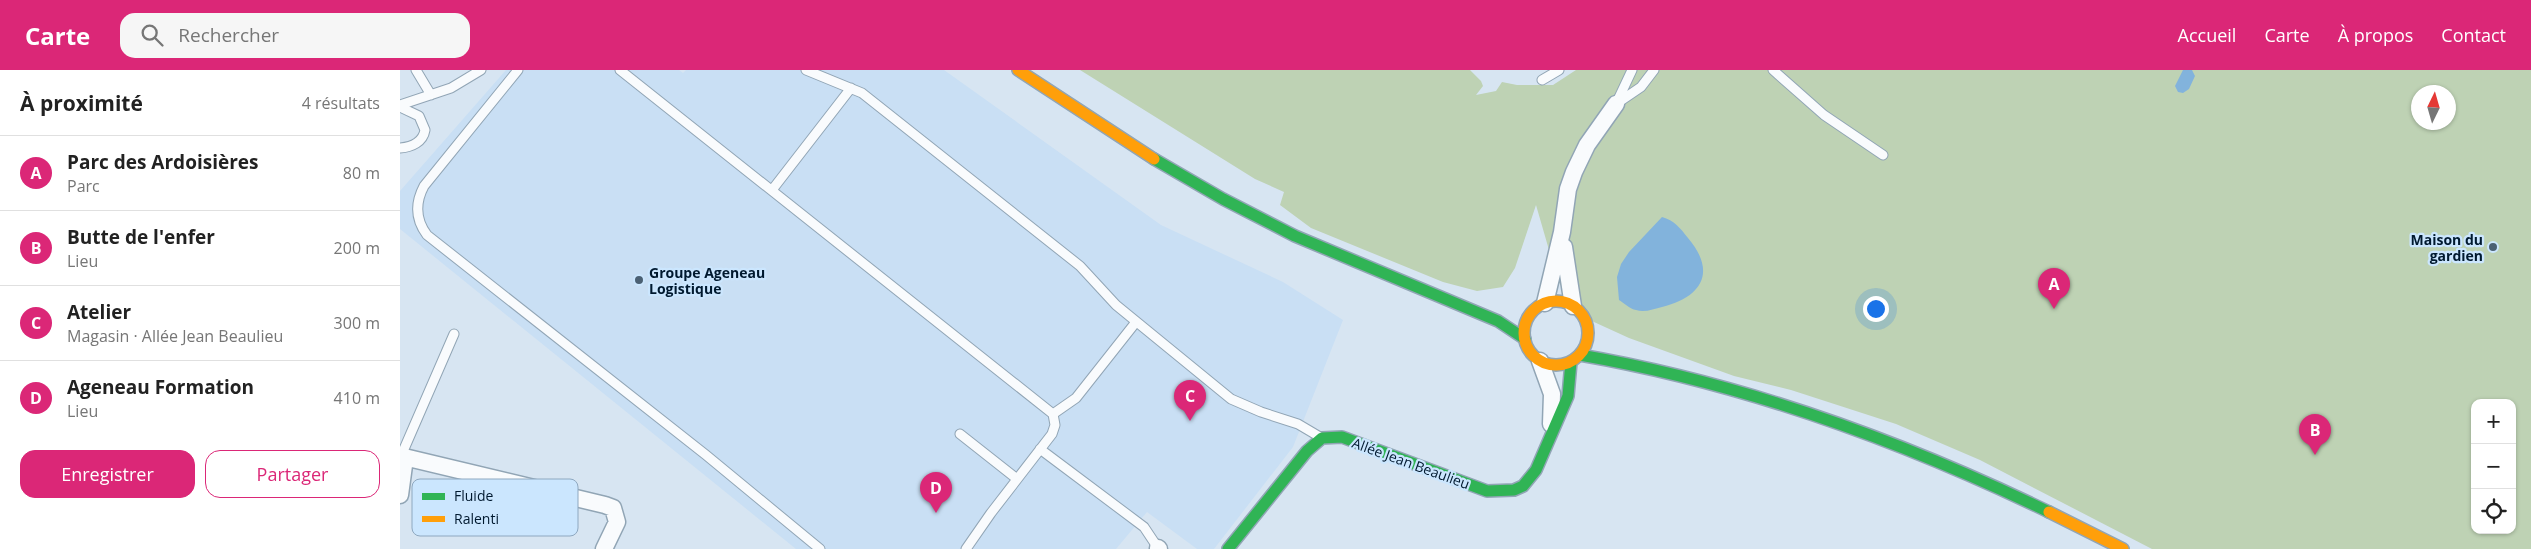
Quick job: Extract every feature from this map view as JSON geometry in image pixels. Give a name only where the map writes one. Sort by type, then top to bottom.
[{"type":"main road","points":[[1018,70],[1088,118],[1184,177],[1280,228],[1365,266],[1498,321],[1525,339]]},
{"type":"main road","points":[[1444,298],[1502,310]]},
{"type":"main road","points":[[1517,311],[1564,302],[1573,306],[1585,320],[1588,329],[1585,347],[1576,358]]},
{"type":"main road","points":[[1539,307],[1524,329],[1528,348],[1540,361],[1556,365],[1576,358],[1610,360],[1683,378],[1821,419],[1904,448],[2010,492],[2123,549]]},
{"type":"main road","points":[[1588,329],[1602,338]]},
{"type":"main road","points":[[1624,351],[1683,378]]},
{"type":"main road","name":"Allée Jean Beaulieu","points":[[1322,438],[1342,437],[1487,491],[1503,493],[1519,489],[1532,479],[1541,462],[1568,394],[1576,358]]},
{"type":"main road","points":[[1228,549],[1307,451],[1322,438]]},
{"type":"street","points":[[1539,307],[1562,232],[1564,208],[1574,172],[1587,145],[1616,104]]},
{"type":"street","points":[[1562,232],[1573,306]]},
{"type":"street","name":"Allée Jean Beaulieu","points":[[1540,361],[1552,394],[1551,435]]},
{"type":"street","points":[[400,495],[402,457],[495,479]]},
{"type":"street","points":[[578,499],[613,508],[617,522],[604,549]]},
{"type":"lane","points":[[416,70],[431,95]]},
{"type":"lane","points":[[400,106],[452,88],[481,70]]},
{"type":"lane","points":[[518,70],[424,186],[417,209],[421,228],[427,235],[698,449],[820,549]]},
{"type":"lane","points":[[620,70],[1054,414]]},
{"type":"lane","points":[[806,70],[862,93],[1080,266],[1116,305],[1231,399],[1261,412],[1298,424],[1322,438]]},
{"type":"lane","points":[[1542,80],[1559,70]]},
{"type":"lane","points":[[1616,104],[1632,70]]},
{"type":"lane","points":[[1616,104],[1641,87],[1654,70]]},
{"type":"lane","points":[[1773,70],[1824,115],[1883,155]]},
{"type":"lane","points":[[772,190],[851,88]]},
{"type":"lane","points":[[400,106],[419,116],[425,130],[422,139],[417,143],[400,148]]},
{"type":"lane","points":[[1054,414],[1076,398],[1136,322]]},
{"type":"lane","points":[[402,457],[454,334]]},
{"type":"lane","points":[[966,549],[1054,430],[1054,414]]},
{"type":"lane","points":[[960,434],[1017,479]]},
{"type":"lane","points":[[1040,449],[1144,527],[1158,549]]},
{"type":"shaded area","points":[[506,70],[679,70],[683,73],[686,70],[944,70],[1161,225],[1283,282],[1343,320],[1293,447],[1214,549],[1197,549],[1147,512],[1116,549],[796,549],[400,229],[400,191]]},
{"type":"green space","points":[[1080,70],[1470,70],[1481,81],[1483,86],[1476,95],[1496,91],[1502,82],[1517,85],[1553,85],[1576,70],[2531,70],[2531,549],[2152,549],[1980,460],[1896,424],[1791,390],[1734,376],[1629,338],[1583,317],[1558,281],[1536,205],[1515,268],[1503,287],[1477,291],[1443,282],[1311,228],[1280,205],[1284,192],[1255,179]]},
{"type":"water","points":[[2183,70],[2192,70],[2195,76],[2189,89],[2183,93],[2178,92],[2175,86]]},
{"type":"water","points":[[1662,217],[1677,225],[1697,250],[1702,262],[1701,282],[1687,297],[1676,303],[1642,311],[1634,309],[1619,300],[1617,277],[1621,264],[1629,252]]},
{"type":"traffic: fast","points":[[1154,159],[1223,199],[1295,236],[1498,321],[1525,339]]},
{"type":"traffic: fast","points":[[1580,355],[1701,381],[1820,417],[1936,461],[2049,512]]},
{"type":"traffic: fast","points":[[1228,549],[1307,451],[1322,438],[1342,437],[1487,491],[1514,490],[1523,486],[1536,470],[1568,396],[1571,362]]},
{"type":"traffic: slow","points":[[1018,70],[1154,159]]},
{"type":"traffic: slow","points":[[1556,301],[1574,307],[1582,315],[1588,333],[1582,351],[1574,359],[1556,365],[1538,359],[1530,351],[1524,333],[1530,315],[1538,307],[1556,301]]},
{"type":"traffic: slow","points":[[2049,512],[2123,549]]},
{"type":"place","name":"Maison du gardien","points":[[2493,247]]},
{"type":"place","name":"Groupe Ageneau Logistique","points":[[639,280]]},
{"type":"place","name":"Parc des Ardoisières","points":[[2054,309]]},
{"type":"place","name":"Atelier","points":[[1190,421]]},
{"type":"place","name":"Butte de l'enfer","points":[[2315,455]]},
{"type":"place","name":"Ageneau Formation","points":[[936,513]]}]
